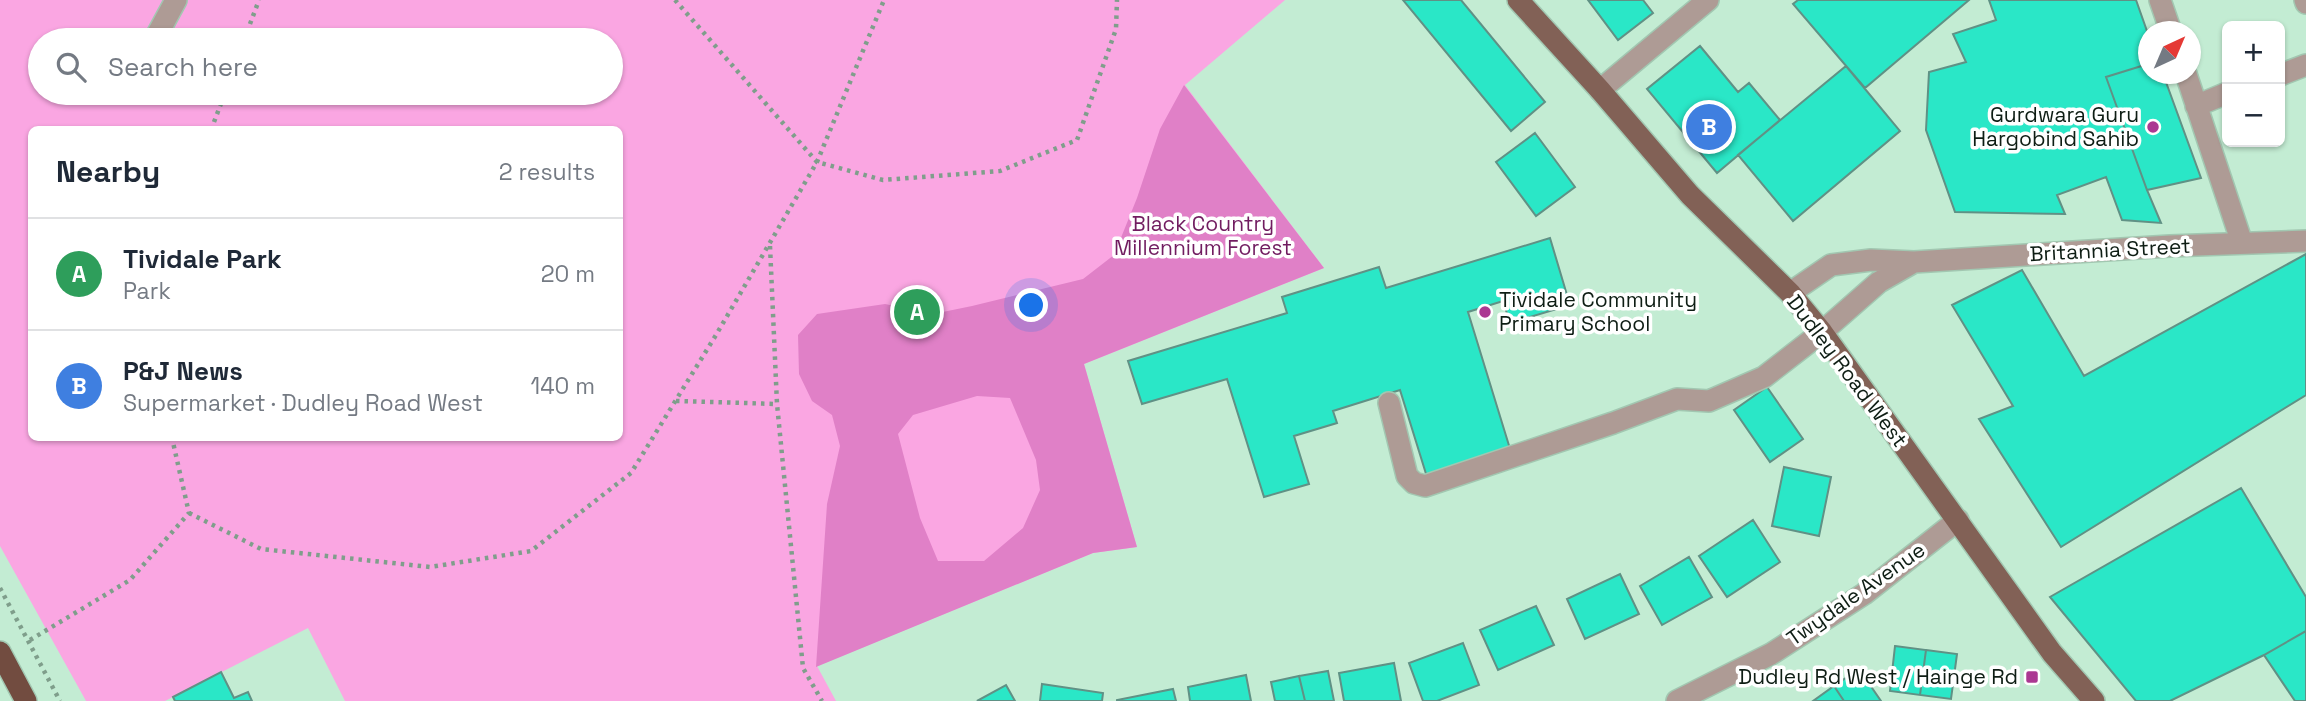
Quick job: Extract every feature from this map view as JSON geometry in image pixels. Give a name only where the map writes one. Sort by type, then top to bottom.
[{"type":"highway","points":[[0,652],[26,701]]},
{"type":"main road","name":"Dudley Road West","points":[[1518,0],[1690,195],[1790,293],[1822,332],[2052,653],[2094,701]]},
{"type":"street","points":[[161,28],[176,0]]},
{"type":"street","points":[[1600,90],[1708,0]]},
{"type":"street","points":[[2160,0],[2167,21]]},
{"type":"street","points":[[2285,73],[2306,65]]},
{"type":"street","points":[[2189,84],[2242,243]]},
{"type":"street","points":[[2196,106],[2222,95]]},
{"type":"street","name":"Britannia Street","points":[[1790,293],[1831,265],[1871,260],[1914,262],[2306,241]]},
{"type":"street","name":"Britannia Street","points":[[1389,403],[1408,476],[1414,483],[1425,486],[1614,424],[1677,399],[1709,401],[1764,377],[1822,332],[1879,282],[1914,262]]},
{"type":"street","name":"Twydale Avenue","points":[[1677,701],[1771,654],[1864,594],[1958,520]]},
{"type":"path","points":[[248,28],[259,0]]},
{"type":"path","points":[[675,0],[817,162],[883,180],[1000,171],[1077,140],[1116,29],[1117,0]]},
{"type":"path","points":[[189,513],[261,549],[429,567],[531,551],[631,473],[817,162],[884,0]]},
{"type":"path","points":[[213,126],[220,105]]},
{"type":"path","points":[[770,244],[777,404],[803,668],[822,701]]},
{"type":"path","points":[[676,401],[777,404]]},
{"type":"path","points":[[173,441],[189,513]]},
{"type":"path","points":[[30,640],[130,580],[189,513]]},
{"type":"path","points":[[0,587],[60,701]]},
{"type":"green space","points":[[0,0],[1285,0],[1185,85],[1324,268],[1084,364],[1137,547],[1093,553],[817,666],[836,701],[345,701],[308,628],[165,701],[86,701],[0,546]]},
{"type":"green space","name":"Black Country Millennium Forest","points":[[1184,85],[1324,268],[1084,364],[1137,547],[1093,553],[816,667],[827,504],[840,446],[832,415],[812,401],[799,374],[798,335],[817,314],[885,304],[933,314],[1083,279],[1114,255],[1160,129]],"holes":[[[977,396],[1010,398],[1036,460],[1040,490],[1023,528],[984,561],[938,561],[920,518],[898,434],[913,415]]]},
{"type":"building","points":[[1403,0],[1461,0],[1545,102],[1511,131]]},
{"type":"building","points":[[1588,0],[1643,0],[1653,13],[1618,40]]},
{"type":"building","points":[[1798,0],[1969,0],[1865,88],[1793,4]]},
{"type":"building","points":[[1989,0],[2136,0],[2143,21],[2138,21],[2138,67],[2106,77],[2161,223],[2122,220],[2106,177],[2057,195],[2065,214],[1955,212],[1926,130],[1929,72],[1966,62],[1953,34],[1996,20]]},
{"type":"building","points":[[1700,46],[1738,92],[1749,83],[1780,120],[1717,173],[1647,89]]},
{"type":"building","points":[[1846,66],[1900,131],[1793,221],[1738,155]]},
{"type":"building","name":"Gurdwara Guru Hargobind Sahib","points":[[2138,67],[2138,84],[2167,84],[2201,178],[2147,190],[2106,77]]},
{"type":"building","points":[[1535,133],[1575,187],[1536,216],[1496,162]]},
{"type":"building","points":[[1550,238],[1570,305],[1510,323],[1503,301],[1468,312],[1511,452],[1427,477],[1400,390],[1333,411],[1337,423],[1294,436],[1309,484],[1264,497],[1227,379],[1142,404],[1128,361],[1287,313],[1282,297],[1379,267],[1386,288]]},
{"type":"building","points":[[2306,254],[2306,395],[2061,547],[1979,419],[2013,406],[1952,305],[2022,270],[2084,376]]},
{"type":"building","points":[[1767,387],[1803,439],[1770,462],[1734,410]]},
{"type":"building","points":[[1784,467],[1831,477],[1819,536],[1772,526]]},
{"type":"building","points":[[2241,488],[2306,597],[2306,631],[2264,655],[2170,701],[2136,701],[2050,597]]},
{"type":"building","points":[[1753,520],[1780,562],[1727,597],[1699,556]]},
{"type":"building","points":[[1689,557],[1712,597],[1662,625],[1640,586]]},
{"type":"building","points":[[1620,574],[1639,614],[1585,639],[1567,599]]},
{"type":"building","points":[[1536,606],[1554,645],[1498,670],[1480,630]]},
{"type":"building","points":[[2306,631],[2306,701],[2295,701],[2264,655]]},
{"type":"building","points":[[1463,643],[1479,685],[1437,701],[1423,701],[1409,663]]},
{"type":"building","points":[[1895,646],[1926,650],[1920,695],[1890,691]]},
{"type":"building","points":[[1926,650],[1957,654],[1951,699],[1920,695]]},
{"type":"building","points":[[1394,663],[1401,701],[1344,701],[1339,673]]},
{"type":"building","points":[[1859,669],[1881,701],[1844,701],[1834,686]]},
{"type":"building","points":[[1328,671],[1334,701],[1305,701],[1299,676]]},
{"type":"building","points":[[221,672],[234,698],[248,692],[252,701],[175,701],[173,697]]},
{"type":"building","points":[[1246,675],[1251,701],[1190,701],[1188,687]]},
{"type":"building","points":[[1299,676],[1305,701],[1275,701],[1271,682]]},
{"type":"building","points":[[1042,684],[1103,693],[1102,701],[1040,701]]},
{"type":"building","points":[[1006,685],[1015,701],[977,701]]},
{"type":"building","points":[[1834,686],[1844,701],[1813,701]]},
{"type":"building","points":[[1173,689],[1176,701],[1117,701],[1117,700]]},
{"type":"place","name":"P&J News","points":[[1709,127]]},
{"type":"place","name":"Gurdwara Guru Hargobind Sahib","points":[[2153,127]]},
{"type":"place","name":"Tividale Park","points":[[917,312]]},
{"type":"place","name":"Tividale Community Primary School","points":[[1485,312]]},
{"type":"place","name":"Dudley Rd West / Hainge Rd","points":[[2032,677]]}]
